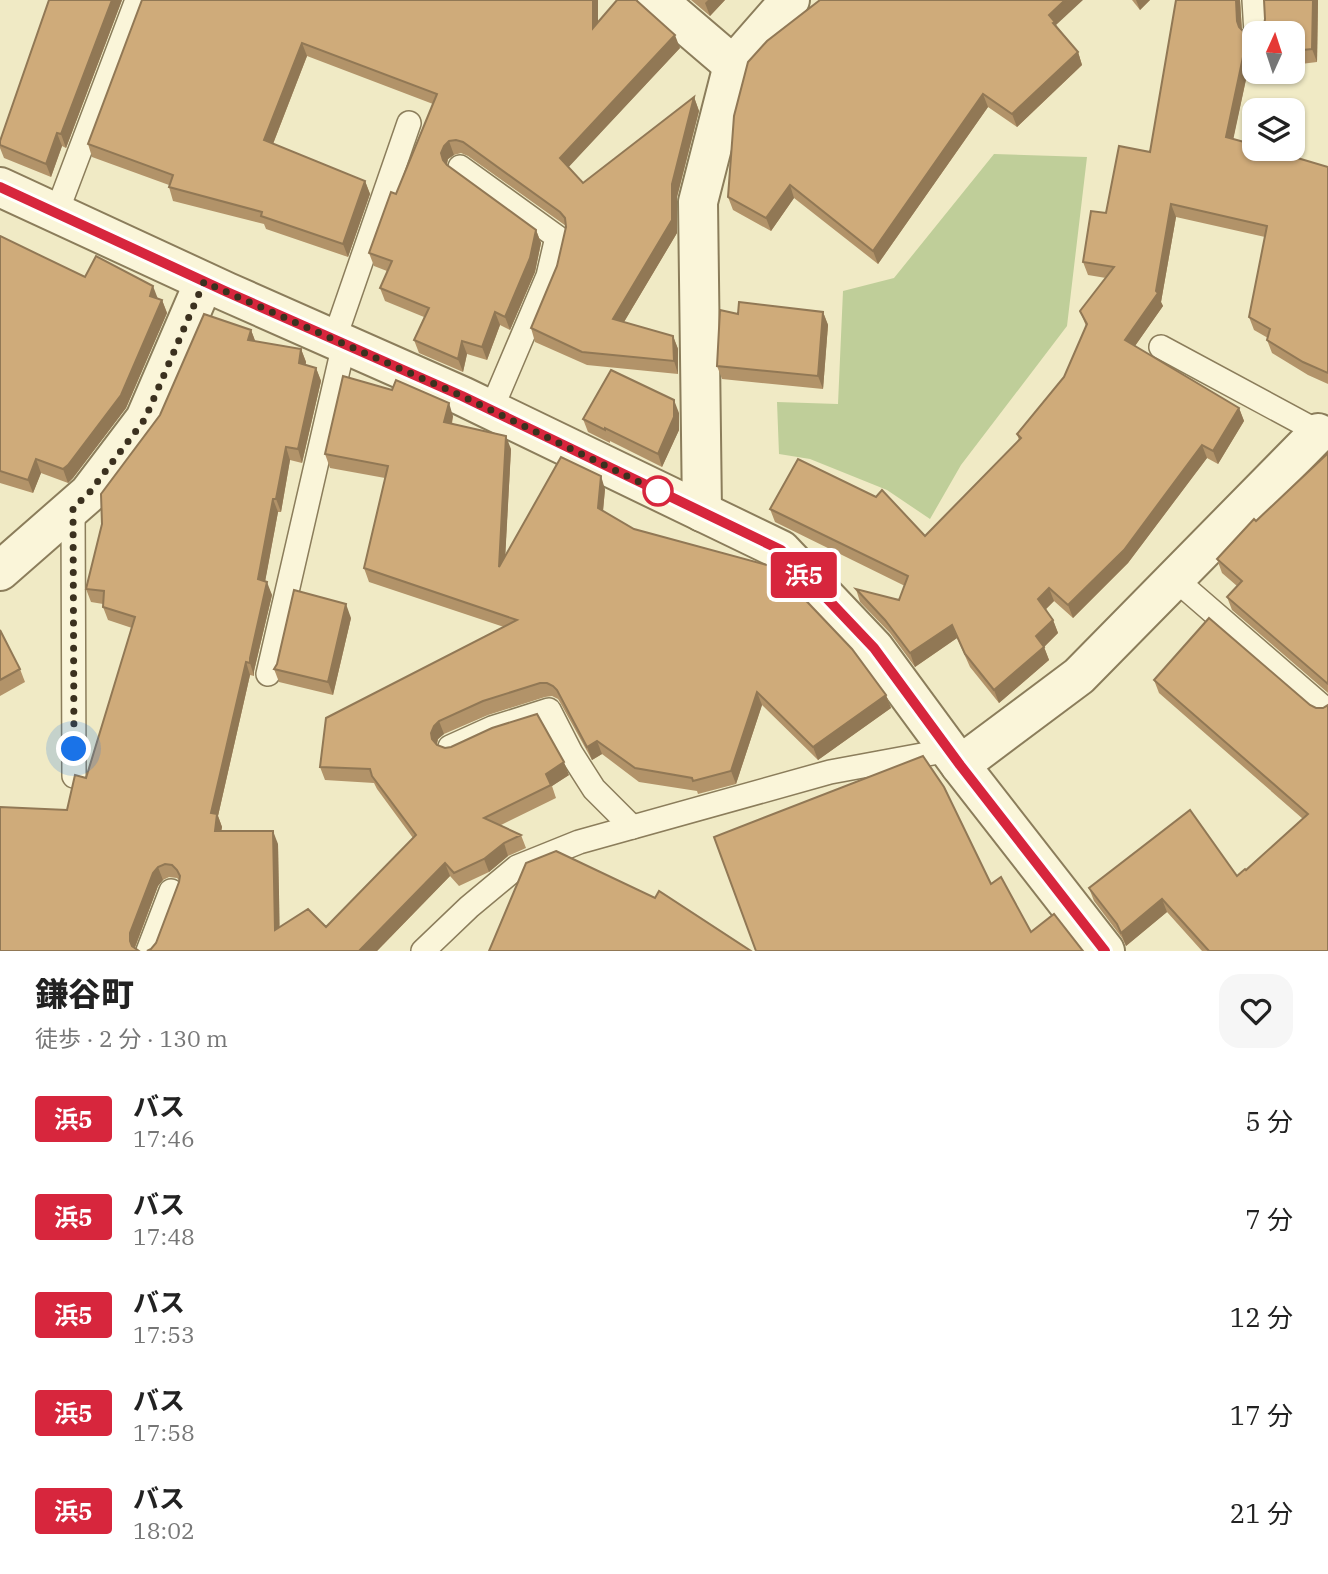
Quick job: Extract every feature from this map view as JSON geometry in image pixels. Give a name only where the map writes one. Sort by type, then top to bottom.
[{"type":"street","points":[[657,0],[733,65]]},
{"type":"street","points":[[702,512],[698,202],[733,65],[790,0]]},
{"type":"street","points":[[0,187],[204,282],[462,396],[781,550],[874,648],[1105,951]]},
{"type":"street","points":[[1,569],[89,493],[145,419],[204,282]]},
{"type":"street","points":[[955,757],[1079,676],[1323,435]]},
{"type":"lane","points":[[56,214],[137,0]]},
{"type":"lane","points":[[1254,0],[1255,21]]},
{"type":"lane","points":[[268,674],[339,342],[408,123]]},
{"type":"lane","points":[[460,167],[557,237],[548,276],[491,411]]},
{"type":"lane","points":[[1161,347],[1323,435]]},
{"type":"lane","points":[[73,508],[74,776]]},
{"type":"lane","points":[[1175,579],[1324,708]]},
{"type":"lane","points":[[450,747],[492,728],[549,710],[571,753],[594,789],[632,827]]},
{"type":"lane","points":[[423,951],[469,907],[517,867],[579,842],[830,772],[955,757]]},
{"type":"lane","points":[[148,951],[171,891]]},
{"type":"green space","points":[[994,154],[1087,157],[1067,326],[961,465],[930,519],[887,490],[810,459],[779,454],[777,402],[838,404],[843,291],[894,278]]},
{"type":"building","points":[[49,0],[112,0],[61,134],[57,133],[46,164],[0,145],[0,141]]},
{"type":"building","points":[[142,0],[593,0],[593,28],[617,0],[636,0],[675,35],[560,158],[583,183],[694,97],[672,184],[672,220],[613,319],[673,336],[674,361],[582,352],[531,328],[557,266],[566,227],[565,218],[463,142],[456,140],[449,141],[441,153],[447,165],[536,230],[530,258],[505,317],[495,312],[482,347],[462,341],[458,359],[414,340],[429,308],[380,288],[392,261],[369,253],[391,192],[396,194],[437,94],[302,43],[264,140],[365,181],[343,244],[261,216],[262,212],[169,187],[173,175],[88,144]]},
{"type":"building","points":[[820,0],[1065,0],[1049,15],[1078,52],[1012,114],[983,94],[873,251],[790,185],[766,218],[728,197],[734,116],[748,62],[767,41]]},
{"type":"building","points":[[1176,0],[1236,0],[1237,21],[1242,30],[1242,62],[1226,137],[1242,141],[1242,161],[1305,160],[1328,167],[1328,373],[1303,362],[1267,340],[1270,329],[1249,317],[1267,226],[1171,204],[1156,291],[1158,293],[1125,340],[1239,408],[1213,451],[1202,445],[1124,550],[1068,605],[1049,588],[1038,599],[1053,620],[1036,636],[1044,647],[994,690],[965,654],[952,625],[910,653],[885,620],[856,589],[899,600],[908,576],[770,509],[798,459],[876,497],[882,490],[925,536],[1021,438],[1017,434],[1064,377],[1087,324],[1080,311],[1114,267],[1083,262],[1091,211],[1106,213],[1119,146],[1150,152]]},
{"type":"building","points":[[1264,0],[1313,0],[1312,49],[1306,50],[1306,21],[1265,21]]},
{"type":"building","points":[[0,236],[85,277],[96,256],[153,286],[150,296],[162,300],[121,395],[68,465],[63,469],[36,459],[28,480],[0,471]]},
{"type":"building","points":[[739,302],[823,312],[818,376],[717,366],[720,310],[738,314]]},
{"type":"building","points":[[204,314],[251,330],[248,340],[301,349],[299,363],[316,368],[298,449],[286,447],[276,499],[273,499],[258,579],[267,582],[250,663],[246,662],[211,813],[217,814],[215,831],[273,831],[275,930],[308,909],[326,927],[416,835],[372,776],[370,769],[320,767],[326,718],[517,620],[364,568],[388,466],[325,454],[343,376],[392,390],[396,380],[449,403],[444,422],[506,436],[499,567],[561,457],[601,476],[598,508],[634,529],[774,567],[852,649],[886,695],[813,747],[757,692],[731,771],[693,781],[692,778],[635,768],[597,741],[587,747],[557,690],[547,683],[540,683],[483,701],[439,721],[431,733],[437,745],[451,747],[492,728],[537,714],[564,762],[546,774],[551,785],[484,818],[521,835],[504,843],[484,859],[454,873],[445,863],[359,951],[147,951],[156,943],[179,882],[177,870],[172,865],[165,864],[153,873],[130,933],[132,946],[139,951],[0,951],[0,807],[67,810],[75,775],[86,778],[135,617],[103,607],[104,591],[86,589],[102,524],[101,494],[160,415]]},
{"type":"building","points":[[611,370],[674,400],[674,417],[658,454],[583,419]]},
{"type":"building","points":[[1328,453],[1328,684],[1227,597],[1242,581],[1217,559],[1254,519],[1256,521]]},
{"type":"building","points":[[294,590],[346,604],[328,682],[274,669]]},
{"type":"building","points":[[1209,618],[1310,705],[1323,708],[1328,705],[1328,951],[1209,951],[1162,899],[1121,933],[1089,888],[1190,810],[1237,876],[1308,814],[1154,680]]},
{"type":"building","points":[[0,630],[20,669],[0,680]]},
{"type":"building","points":[[923,756],[944,787],[991,884],[1001,877],[1031,932],[1054,914],[1083,951],[756,951],[714,837]]},
{"type":"building","points":[[556,851],[655,898],[659,891],[751,951],[489,951],[526,863]]},
{"type":"bus line","name":"浜5","points":[[0,187],[227,292],[462,396],[781,550],[874,648],[960,765],[1105,951]]},
{"type":"route","points":[[74,749],[73,508],[89,493],[145,419],[204,282],[462,396],[658,491]]}]
